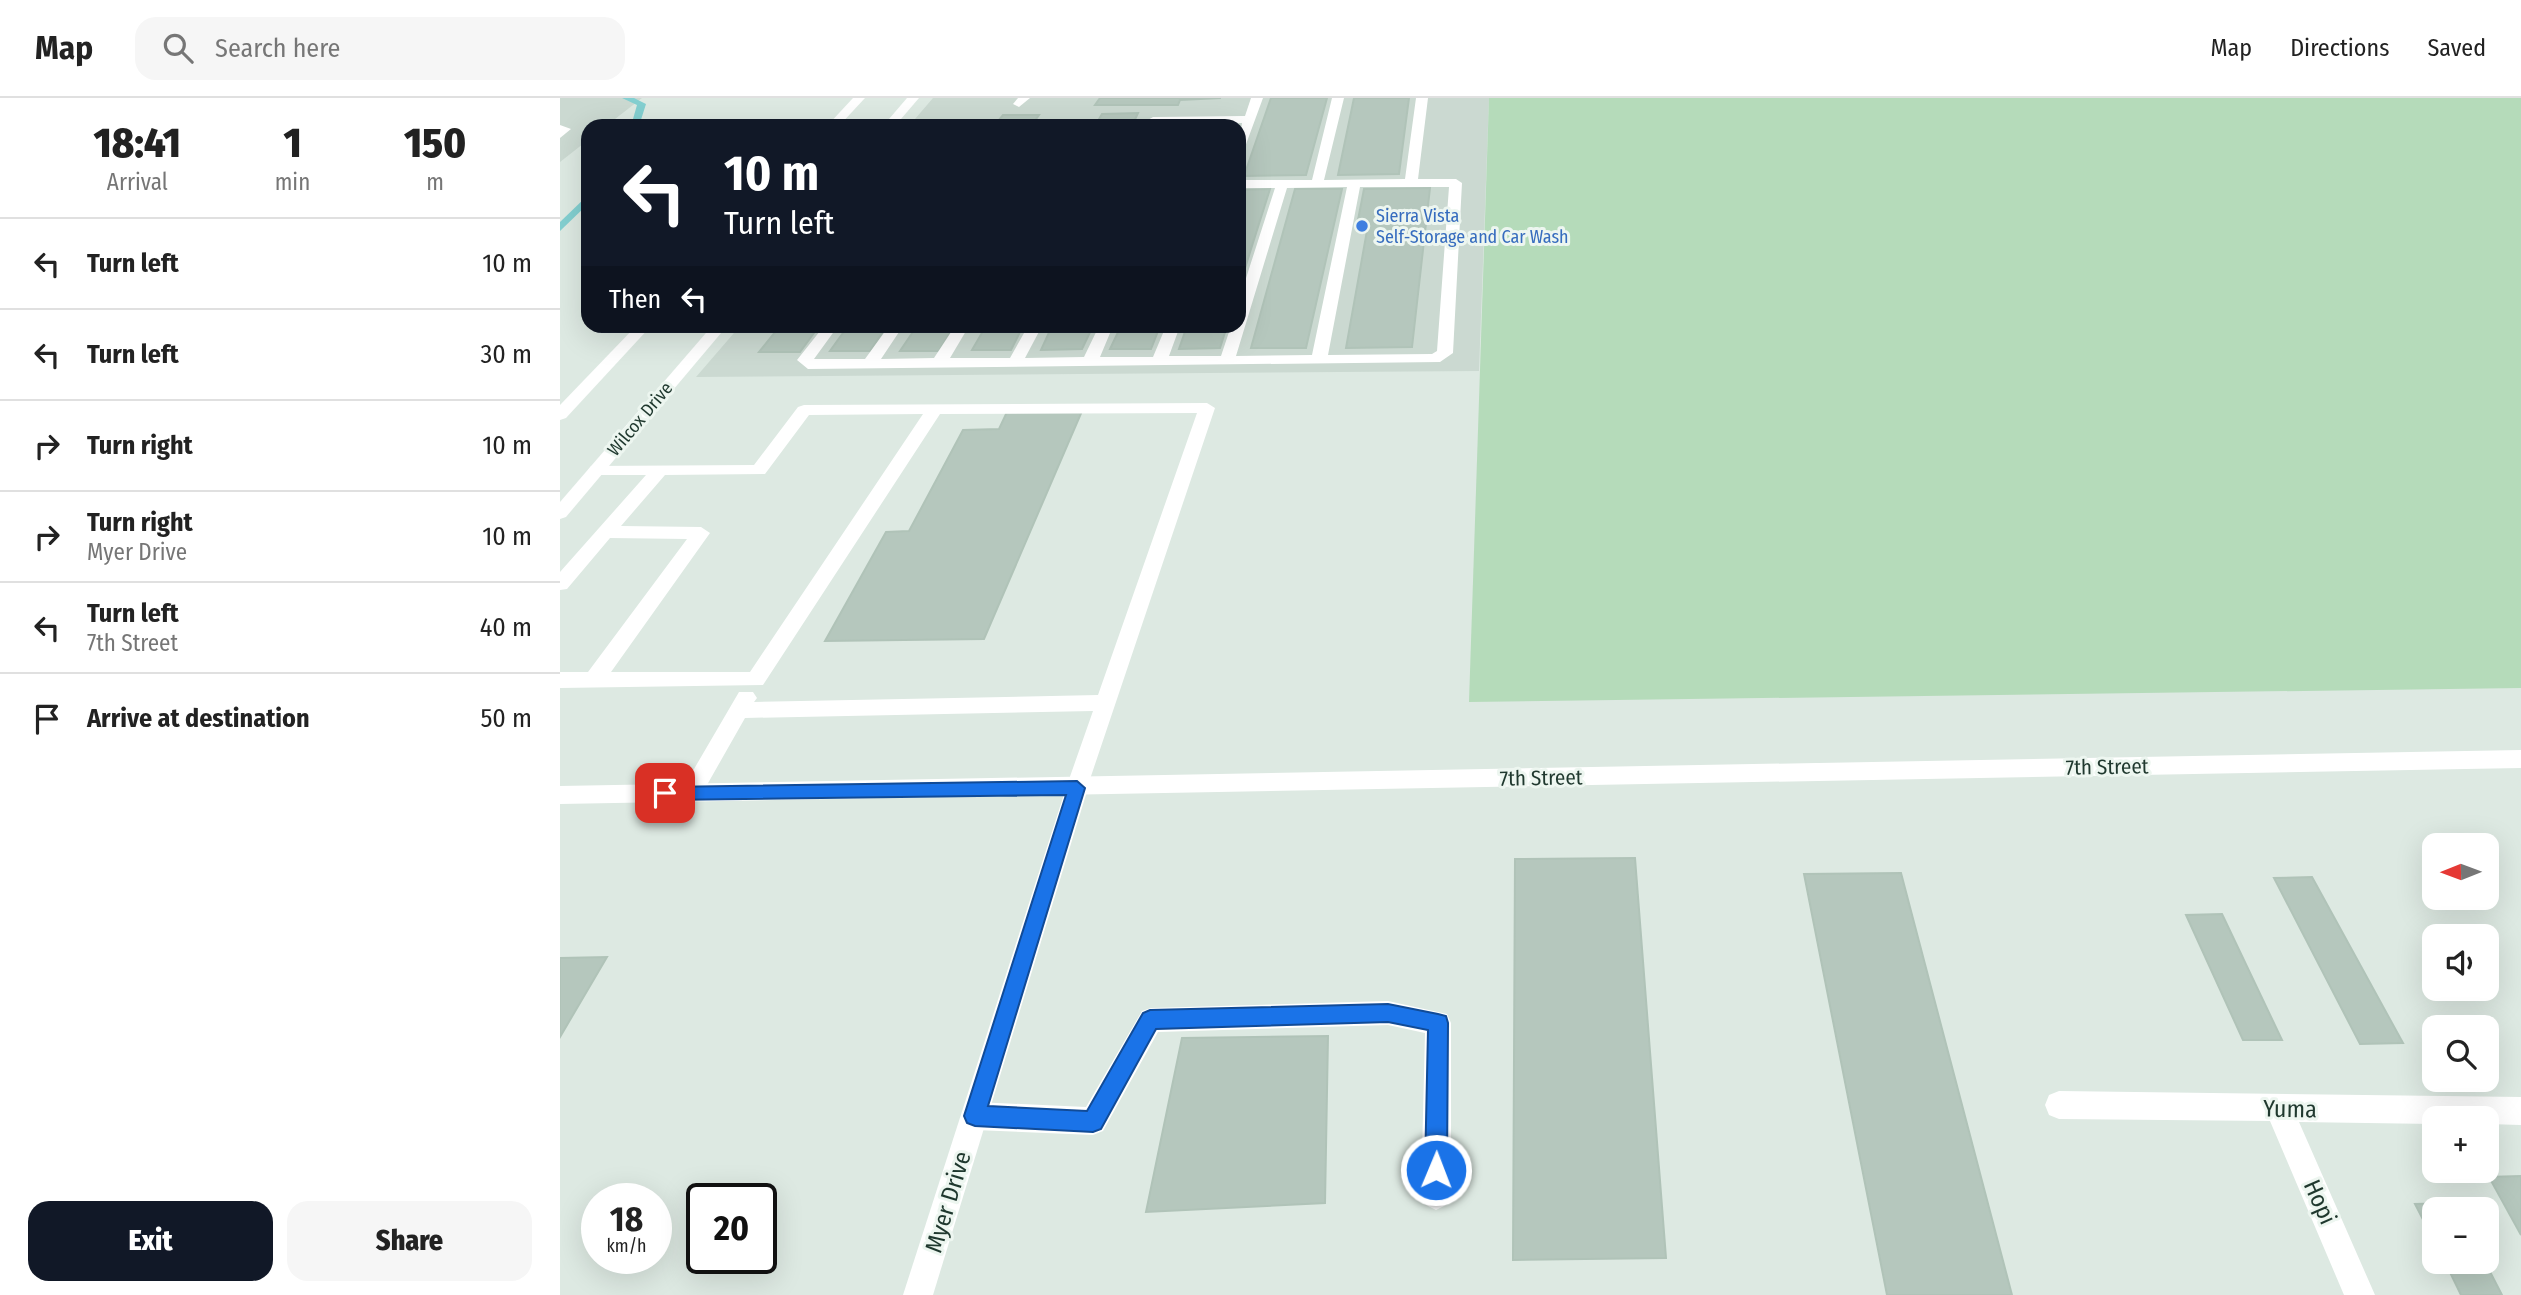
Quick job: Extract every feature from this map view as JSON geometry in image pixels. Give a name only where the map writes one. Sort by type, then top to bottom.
[{"type":"street","points":[[840,119],[859,98]]},
{"type":"street","points":[[895,119],[913,98]]},
{"type":"street","points":[[1246,129],[1257,98]]},
{"type":"street","points":[[1317,184],[1338,98]]},
{"type":"street","points":[[1411,183],[1422,98]]},
{"type":"street","points":[[1246,119],[1250,119]]},
{"type":"street","points":[[1319,360],[1354,183]]},
{"type":"street","points":[[826,333],[805,360],[808,364],[1435,359],[1445,353],[1456,183],[1246,184]]},
{"type":"street","points":[[1246,301],[1282,184]]},
{"type":"street","points":[[560,415],[637,333]]},
{"type":"street","name":"Wilcox Drive","points":[[560,513],[714,333]]},
{"type":"street","points":[[870,363],[891,333]]},
{"type":"street","points":[[939,363],[958,333]]},
{"type":"street","points":[[1015,362],[1031,333]]},
{"type":"street","points":[[1090,362],[1103,333]]},
{"type":"street","points":[[1159,362],[1170,333]]},
{"type":"street","points":[[1227,361],[1236,333]]},
{"type":"street","name":"Myer Drive","points":[[918,1295],[1077,788],[1207,408],[935,409]]},
{"type":"street","points":[[597,470],[759,470],[804,410],[935,409]]},
{"type":"street","points":[[691,793],[757,680],[935,409]]},
{"type":"street","points":[[560,584],[659,471]]},
{"type":"street","points":[[594,680],[701,533],[605,532]]},
{"type":"street","points":[[560,680],[757,680]]},
{"type":"street","points":[[739,710],[1106,703]]},
{"type":"street","name":"7th Street","points":[[560,795],[1077,788],[2521,759]]},
{"type":"street","points":[[975,1116],[1093,1121],[1150,1020],[1388,1013],[1438,1023],[1436,1195]]},
{"type":"street","name":"Yuma","points":[[2059,1105],[2521,1111]]},
{"type":"street","name":"Hopi","points":[[2279,1109],[2360,1295]]},
{"type":"shaded area","points":[[560,98],[642,98],[615,119],[581,119],[581,146],[560,162]]},
{"type":"shaded area","name":"Sierra Vista Self-Storage and Car Wash","points":[[933,98],[1489,98],[1479,371],[696,377],[734,333],[1246,333],[1246,119],[915,119]]},
{"type":"green space","points":[[1489,98],[2521,98],[2521,688],[1469,702]]},
{"type":"building","points":[[1100,98],[1221,98],[1180,100],[1178,105],[1095,105]]},
{"type":"building","points":[[1271,98],[1327,98],[1306,175],[1246,176]]},
{"type":"building","points":[[1354,98],[1409,98],[1399,174],[1338,175]]},
{"type":"building","points":[[1138,113],[1135,119],[1099,119],[1102,114]]},
{"type":"building","points":[[1003,115],[1039,115],[1036,119],[1000,119]]},
{"type":"building","points":[[1430,188],[1412,347],[1346,348],[1368,225],[1357,225],[1364,189]]},
{"type":"building","points":[[1270,189],[1246,265],[1246,190]]},
{"type":"building","points":[[1295,189],[1342,189],[1306,348],[1251,348]]},
{"type":"building","points":[[774,333],[814,333],[800,352],[759,352]]},
{"type":"building","points":[[843,333],[882,333],[870,351],[830,351]]},
{"type":"building","points":[[912,333],[950,333],[939,351],[900,351]]},
{"type":"building","points":[[982,333],[1020,333],[1011,350],[972,350]]},
{"type":"building","points":[[1049,333],[1090,333],[1082,349],[1041,350]]},
{"type":"building","points":[[1118,333],[1157,333],[1151,349],[1110,349]]},
{"type":"building","points":[[1185,333],[1225,333],[1220,348],[1179,349]]},
{"type":"building","points":[[1082,411],[984,639],[825,641],[886,532],[909,531],[963,430],[999,429],[1007,412]]},
{"type":"building","points":[[1635,858],[1666,1258],[1513,1260],[1515,859]]},
{"type":"building","points":[[1901,873],[2012,1295],[1887,1295],[1804,874]]},
{"type":"building","points":[[2312,877],[2403,1043],[2360,1044],[2274,878]]},
{"type":"building","points":[[2222,914],[2282,1040],[2243,1040],[2186,915]]},
{"type":"building","points":[[607,957],[560,1037],[560,958]]},
{"type":"building","points":[[1328,1036],[1325,1203],[1146,1212],[1182,1038]]},
{"type":"building","points":[[2521,1176],[2521,1235],[2492,1183],[2499,1183],[2499,1177]]},
{"type":"building","points":[[2415,1204],[2422,1204],[2422,1218]]},
{"type":"building","points":[[2451,1274],[2491,1274],[2502,1295],[2461,1295]]},
{"type":"waterway","points":[[626,98],[642,104],[637,119]]},
{"type":"waterway","points":[[560,228],[581,206]]},
{"type":"place","name":"Sierra Vista Self-Storage and Car Wash","points":[[1362,226]]},
{"type":"route","points":[[665,793],[1077,788],[975,1116],[1093,1121],[1150,1020],[1388,1013],[1438,1023],[1436,1170]]}]
